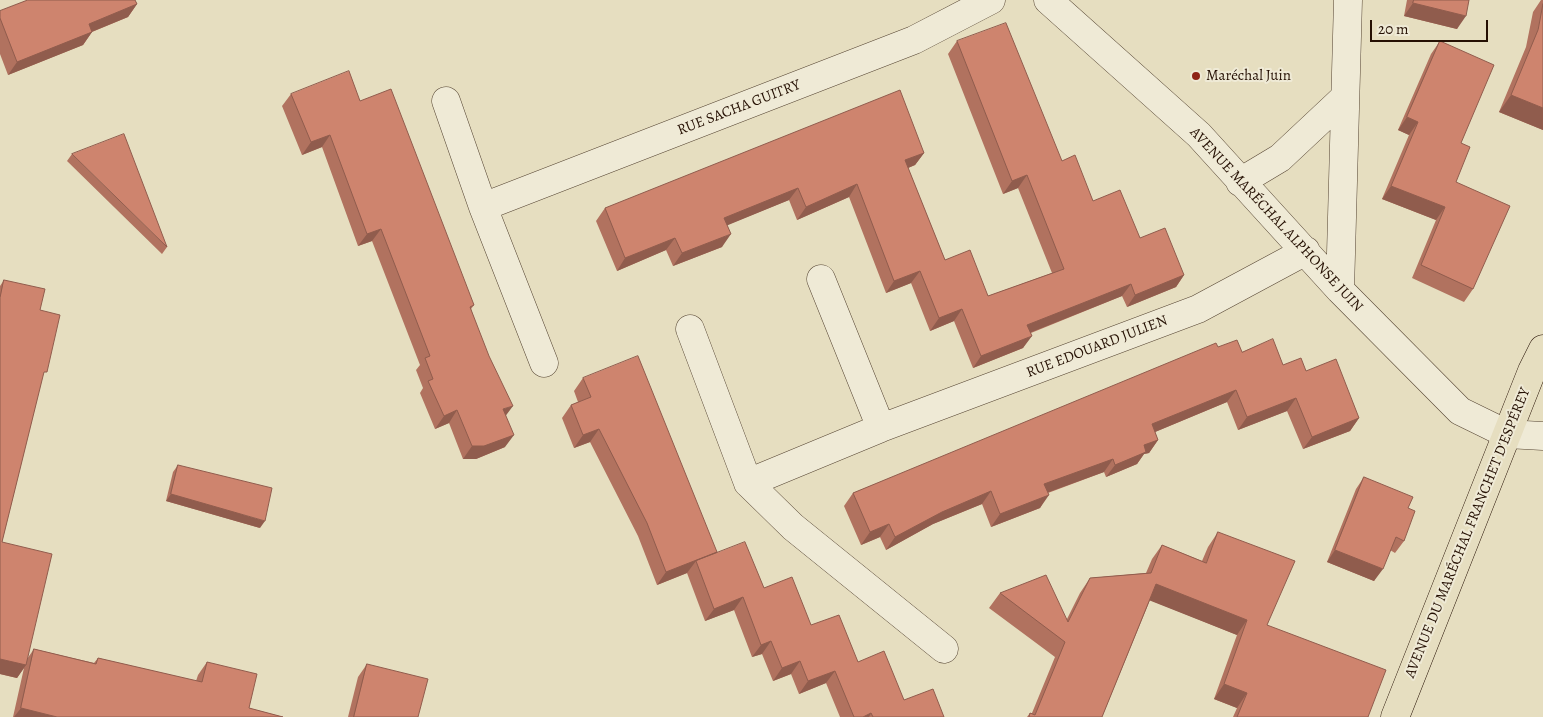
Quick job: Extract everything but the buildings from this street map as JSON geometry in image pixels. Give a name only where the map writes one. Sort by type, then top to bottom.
[{"type":"main road","name":"AVENUE DU MARÉCHAL FRANCHET D'ESPÉREY","points":[[1395,717],[1506,434],[1543,349]]},
{"type":"street","name":"RUE SACHA GUITRY","points":[[483,207],[914,40],[990,0]]},
{"type":"street","name":"AVENUE MARÉCHAL ALPHONSE JUIN","points":[[1048,0],[1199,135],[1340,290],[1460,411],[1506,434]]},
{"type":"street","points":[[1340,290],[1348,0]]},
{"type":"street","points":[[1240,182],[1280,158],[1344,98]]},
{"type":"street","points":[[446,100],[483,207],[544,363]]},
{"type":"street","name":"RUE EDOUARD JULIEN","points":[[748,483],[881,428],[1198,309],[1306,251]]},
{"type":"street","points":[[821,279],[881,428]]},
{"type":"street","points":[[690,329],[748,483],[793,528],[944,649]]},
{"type":"street","points":[[1506,434],[1543,436]]},
{"type":"place","name":"Maréchal Juin","points":[[1196,76]]}]
